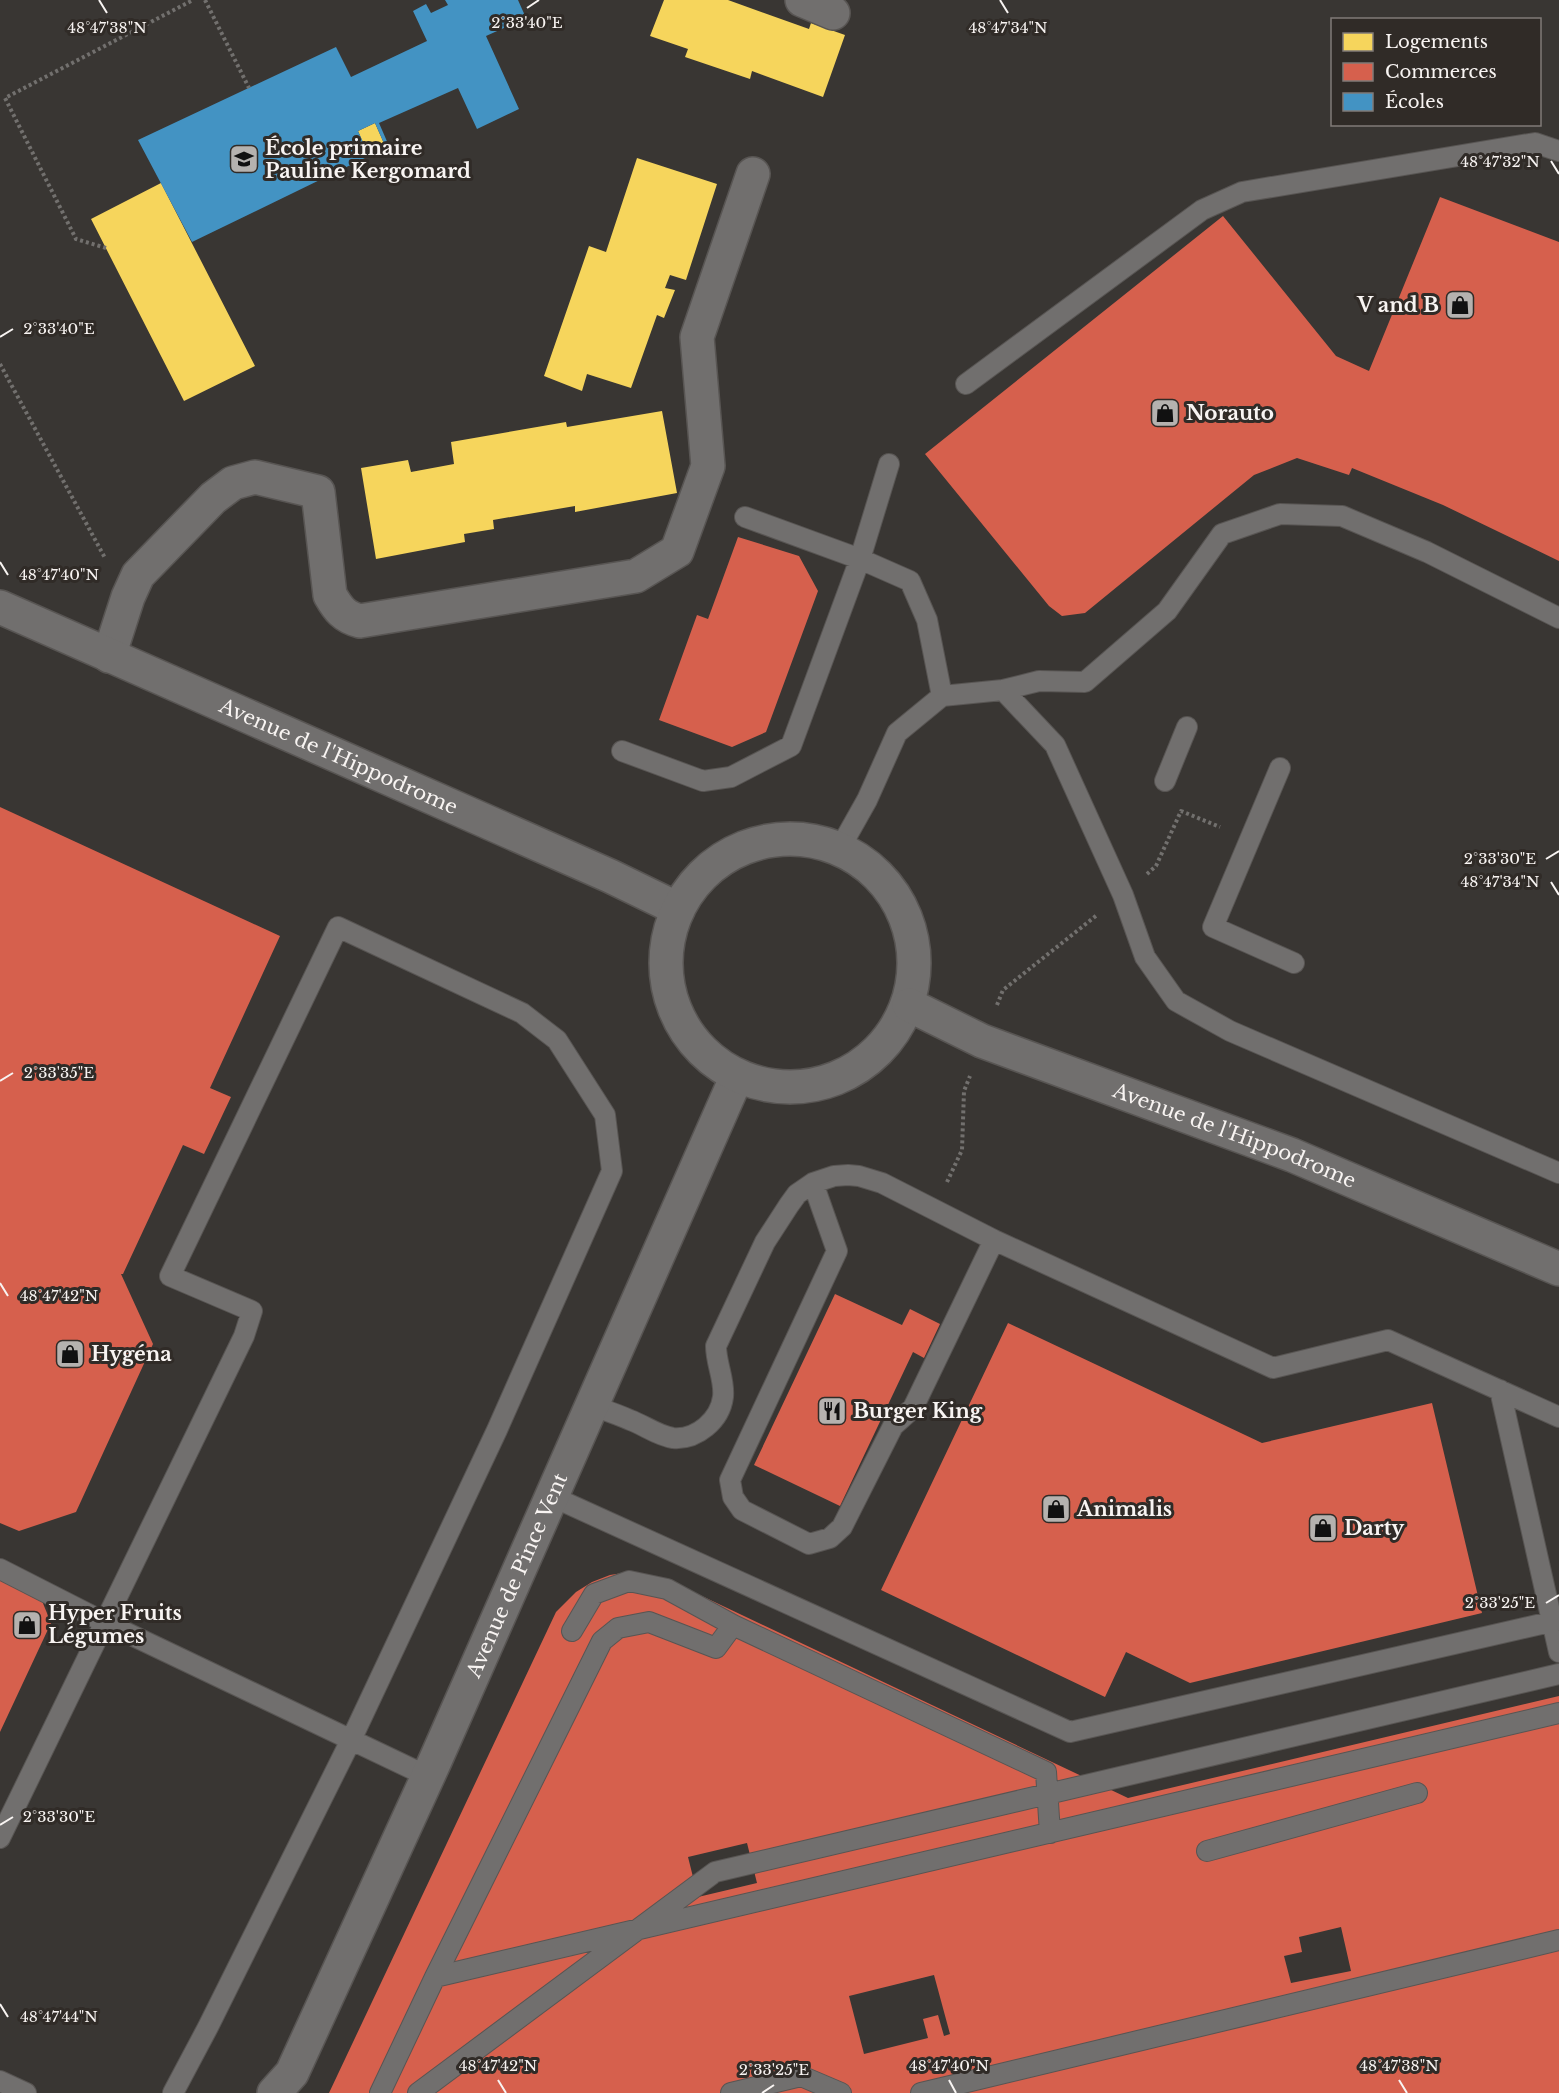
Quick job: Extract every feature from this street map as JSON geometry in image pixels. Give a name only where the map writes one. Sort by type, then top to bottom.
[{"type":"street","points":[[802,0],[833,13]]},
{"type":"street","points":[[109,656],[128,597],[138,575],[213,498],[233,483],[255,477],[318,492],[330,595],[337,608],[347,617],[360,621],[636,576],[677,551],[708,466],[697,337],[753,174]]},
{"type":"street","name":"Avenue de l'Hippodrome","points":[[0,607],[610,876],[678,909]]},
{"type":"street","points":[[803,839],[840,848],[879,874],[905,913],[915,959],[909,1005],[882,1049],[839,1079],[788,1088],[737,1076],[705,1054],[681,1023],[668,986],[667,947],[678,909],[699,878],[729,854],[765,841],[803,839]]},
{"type":"street","name":"Avenue de l'Hippodrome","points":[[909,1005],[982,1041],[1292,1155],[1559,1269]]},
{"type":"street","name":"Avenue de Pince Vent","points":[[290,2086],[737,1076]]},
{"type":"lane","points":[[966,384],[1202,210],[1242,192],[1535,143],[1559,151]]},
{"type":"lane","points":[[622,751],[703,781],[731,777],[791,746],[860,559],[889,464]]},
{"type":"lane","points":[[840,848],[867,800],[897,733],[942,696],[1003,690],[1039,681],[1085,682],[1167,610],[1222,534],[1280,514],[1342,516],[1427,552],[1559,618]]},
{"type":"lane","points":[[744,517],[860,559],[910,581],[927,620],[942,696]]},
{"type":"lane","points":[[1003,690],[1055,745],[1123,895],[1145,957],[1176,1001],[1230,1031],[1559,1173]]},
{"type":"lane","points":[[1165,781],[1187,727]]},
{"type":"lane","points":[[1280,768],[1212,927],[1294,963]]},
{"type":"lane","points":[[0,1838],[244,1336],[252,1311],[170,1276],[338,927],[522,1013],[557,1040],[605,1114],[612,1171],[497,1430],[351,1740],[173,2093]]},
{"type":"lane","points":[[590,1405],[670,1437],[686,1437],[709,1425],[715,1418],[723,1400],[723,1383],[716,1346],[777,1220],[798,1194],[813,1183],[834,1176],[859,1176],[882,1183],[994,1240],[1273,1368],[1388,1340],[1559,1417]]},
{"type":"lane","points":[[813,1183],[837,1251],[730,1480],[733,1497],[742,1510],[808,1544],[830,1538],[842,1527],[893,1426],[913,1408],[994,1240]]},
{"type":"lane","points":[[1500,1390],[1556,1620],[1559,1652]]},
{"type":"lane","points":[[551,1496],[1070,1732],[1556,1620]]},
{"type":"lane","points":[[0,1569],[104,1622],[427,1776]]},
{"type":"lane","points":[[572,1631],[594,1594],[629,1581],[667,1589],[733,1625],[1046,1773],[1050,1833]]},
{"type":"lane","points":[[380,2093],[602,1641],[618,1628],[649,1622],[716,1648],[733,1625]]},
{"type":"lane","points":[[418,2093],[715,1872],[1559,1674]]},
{"type":"lane","points":[[435,1977],[1559,1713]]},
{"type":"lane","points":[[1208,1851],[1417,1793]]},
{"type":"lane","points":[[921,2093],[1559,1940]]},
{"type":"lane","points":[[731,2093],[801,2076],[841,2093]]},
{"type":"lane","points":[[0,2081],[26,2093]]},
{"type":"path","points":[[106,248],[76,239],[5,98],[193,0]]},
{"type":"path","points":[[205,0],[249,88]]},
{"type":"path","points":[[0,364],[128,597]]},
{"type":"path","points":[[934,1209],[963,1150],[964,1091],[1003,990],[1156,866],[1181,811],[1250,839]]},
{"type":"building: Logements","points":[[664,0],[728,0],[809,29],[811,23],[845,35],[823,97],[752,71],[750,79],[685,57],[688,49],[650,36]]},
{"type":"building: Logements","points":[[375,123],[386,148],[369,156],[358,131]]},
{"type":"building: Logements","points":[[637,158],[717,184],[686,280],[670,275],[665,288],[675,290],[664,318],[657,315],[631,388],[587,374],[582,391],[544,376],[589,246],[606,252]]},
{"type":"building: Logements","points":[[161,183],[255,366],[184,401],[91,219]]},
{"type":"building: Logements","points":[[662,411],[677,493],[575,512],[575,506],[493,520],[494,529],[464,534],[465,542],[376,559],[361,468],[408,460],[411,472],[454,464],[451,442],[566,422],[567,427]]},
{"type":"building: Commerces","name":"Norauto","points":[[1440,197],[1559,242],[1559,561],[1443,505],[1352,468],[1349,475],[1297,458],[1254,475],[1085,613],[1062,616],[1049,606],[925,454],[1223,216],[1336,356],[1369,371]]},
{"type":"building: Commerces","points":[[738,537],[799,556],[818,591],[766,732],[732,747],[659,720],[697,615],[708,619]]},
{"type":"building: Commerces","points":[[0,807],[280,936],[210,1088],[231,1097],[204,1154],[183,1145],[123,1274],[121,1274],[153,1344],[76,1512],[19,1531],[0,1523]]},
{"type":"building: Commerces","name":"Burger King","points":[[835,1294],[902,1325],[910,1309],[940,1324],[924,1358],[913,1352],[840,1506],[754,1465]]},
{"type":"building: Commerces","points":[[1008,1323],[1262,1443],[1432,1403],[1482,1613],[1190,1683],[1126,1652],[1105,1697],[881,1590]]},
{"type":"building: Commerces","points":[[629,1572],[666,1579],[1128,1798],[1559,1696],[1559,2093],[329,2093],[556,1612],[576,1592],[610,1575]],"holes":[[[747,1843],[757,1883],[698,1897],[688,1857]],[[1341,1927],[1351,1971],[1291,1983],[1284,1956],[1302,1952],[1299,1937]],[[934,1975],[950,2034],[944,2036],[938,2015],[923,2019],[928,2038],[864,2054],[849,1996]]]},
{"type":"building: Commerces","points":[[0,1578],[40,1596],[51,1623],[0,1732]]},
{"type":"building: Écoles","points":[[445,0],[518,0],[526,18],[486,36],[519,109],[477,129],[458,88],[379,123],[389,146],[386,148],[375,123],[358,131],[369,156],[192,242],[138,140],[336,47],[351,77],[427,41],[413,11],[426,4],[431,13],[448,5]]},
{"type":"place","name":"École primaire Pauline Kergomard","points":[[244,159]]},
{"type":"place","name":"V and B","points":[[1460,305]]},
{"type":"place","name":"Norauto","points":[[1165,413]]},
{"type":"place","name":"Hygéna","points":[[70,1354]]},
{"type":"place","name":"Burger King","points":[[832,1411]]},
{"type":"place","name":"Animalis","points":[[1056,1509]]},
{"type":"place","name":"Darty","points":[[1323,1528]]},
{"type":"place","name":"Hyper Fruits Légumes","points":[[27,1625]]}]
